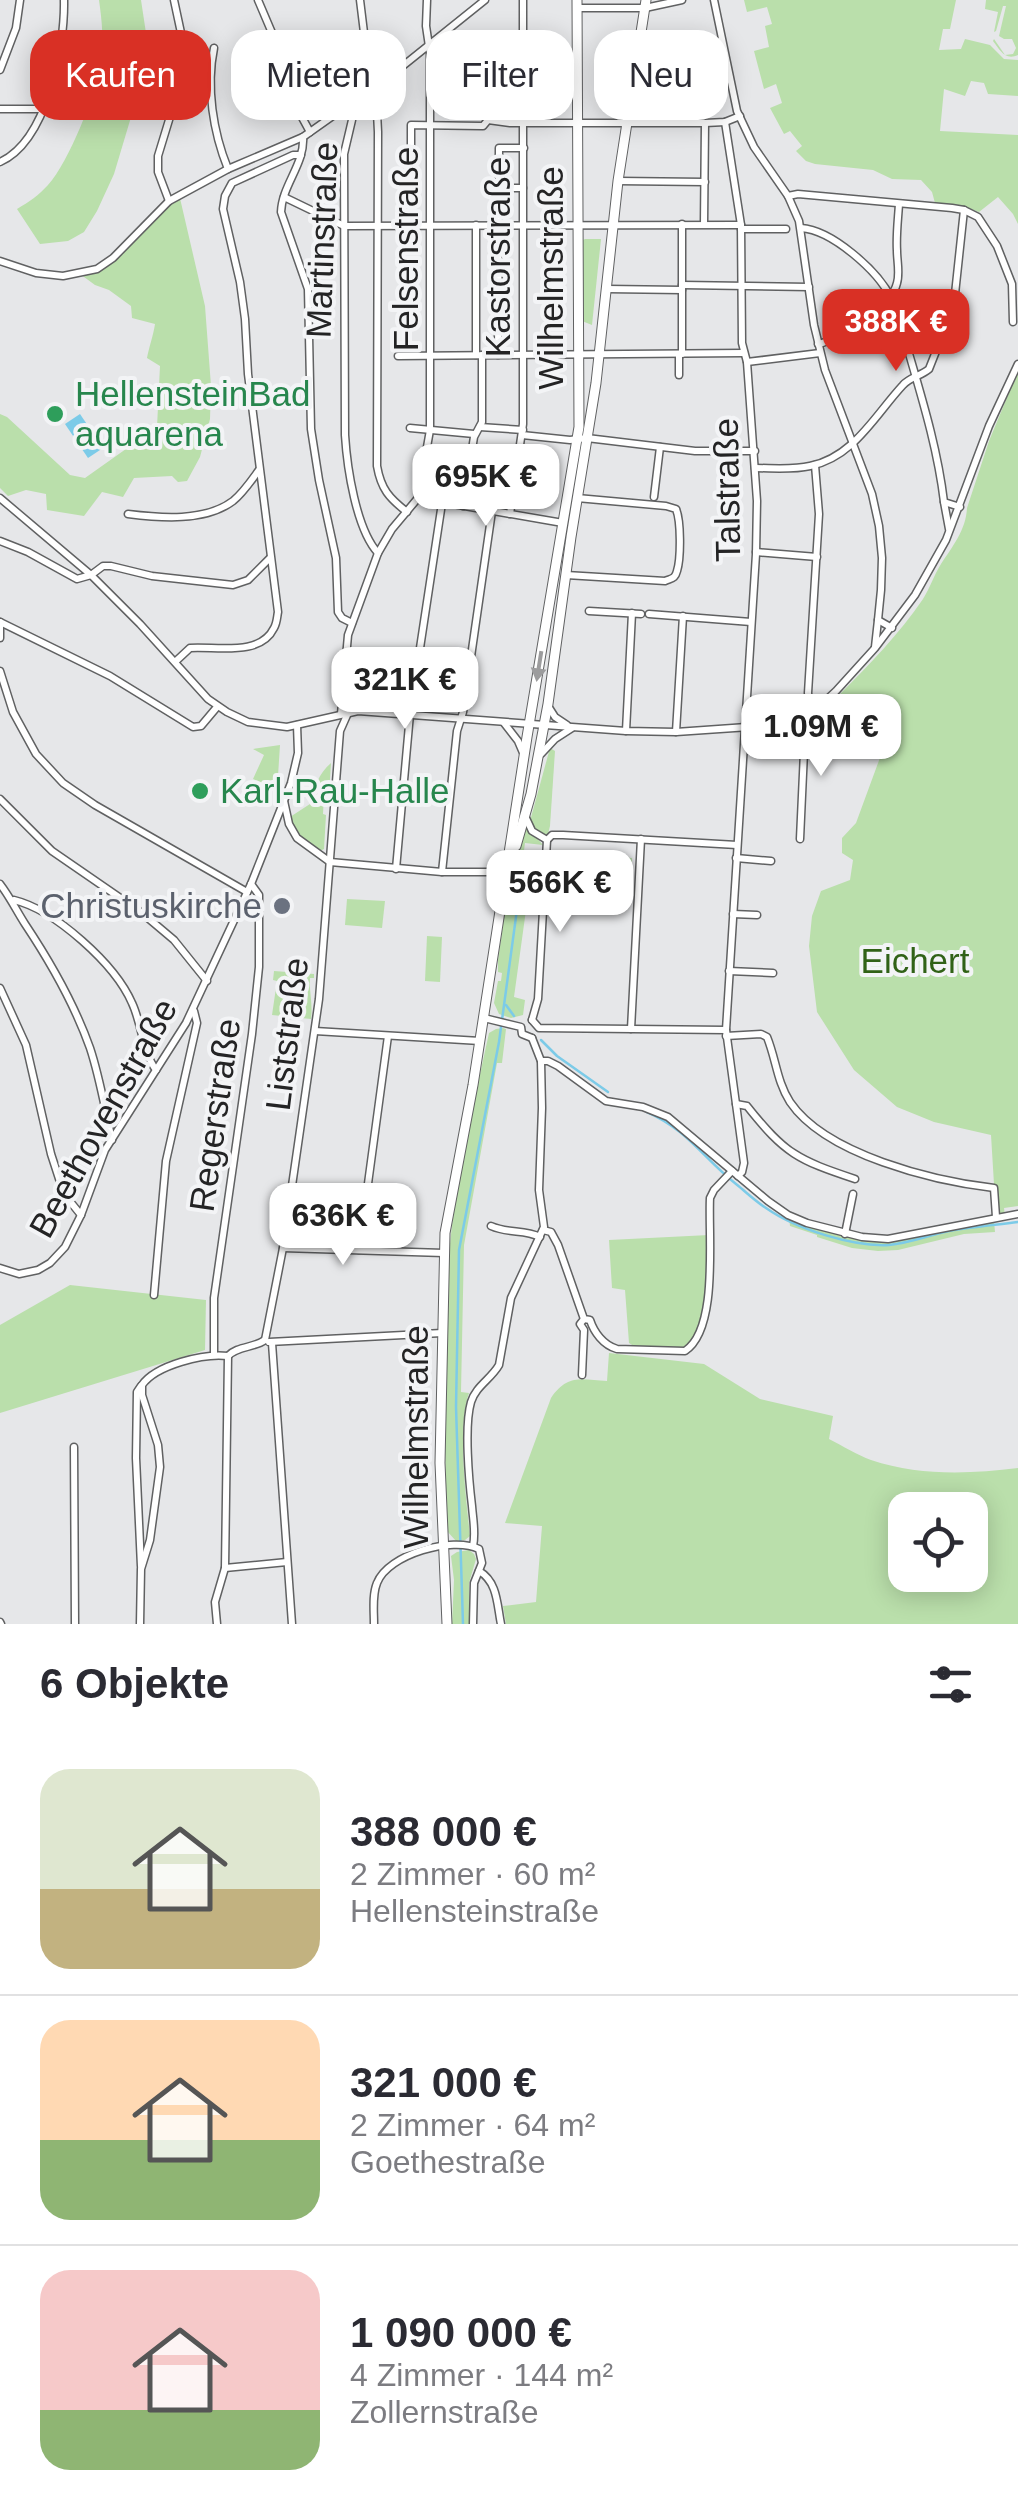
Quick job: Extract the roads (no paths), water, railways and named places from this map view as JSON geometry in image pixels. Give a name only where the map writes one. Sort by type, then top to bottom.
[{"type":"main road","name":"Wilhelmstraße","points":[[447,1624],[449,1546],[440,1463],[447,1217],[484,1018],[563,523],[583,438],[579,379],[577,4]]},
{"type":"main road","points":[[508,869],[538,760],[548,704],[583,438],[600,355],[618,182],[646,4]]},
{"type":"main road","points":[[579,379],[588,375],[596,383]]},
{"type":"street","points":[[0,70],[16,28],[20,0]]},
{"type":"street","points":[[63,30],[64,0]]},
{"type":"street","points":[[169,201],[158,172],[158,156],[187,61],[174,0]]},
{"type":"street","points":[[258,0],[306,134],[281,212],[308,289],[313,443],[336,558],[338,612],[352,623]]},
{"type":"street","points":[[360,0],[364,30]]},
{"type":"street","name":"Felsenstraße","points":[[427,0],[427,30]]},
{"type":"street","points":[[449,30],[485,0]]},
{"type":"street","name":"Kastorstraße","points":[[510,514],[522,433],[524,0]]},
{"type":"street","points":[[577,4],[682,0]]},
{"type":"street","points":[[714,0],[740,116],[754,147],[788,196],[801,228],[819,348],[829,385],[869,483],[882,575],[876,648]]},
{"type":"street","points":[[214,48],[214,118],[228,168]]},
{"type":"street","points":[[0,109],[30,110]]},
{"type":"street","points":[[411,154],[411,125],[483,126],[488,120],[705,123],[740,116]]},
{"type":"street","points":[[0,162],[26,142],[38,120]]},
{"type":"street","points":[[0,259],[38,274],[63,276],[98,269],[114,258],[169,201],[228,168],[306,134],[326,120]]},
{"type":"street","name":"Martinstraße","points":[[352,120],[344,154],[345,444],[359,513],[378,553]]},
{"type":"street","points":[[377,120],[377,466],[387,495],[406,512]]},
{"type":"street","name":"Felsenstraße","points":[[418,498],[430,430],[430,120]]},
{"type":"street","name":"Talstraße","points":[[587,1329],[617,1349],[678,1352],[694,1343],[709,1294],[710,1198],[731,1175],[742,1172],[744,1163],[726,1033],[756,552],[756,468],[744,353],[741,227],[725,122]]},
{"type":"street","points":[[704,224],[705,123]]},
{"type":"street","points":[[498,355],[498,148],[524,148]]},
{"type":"street","points":[[174,662],[190,648],[237,649],[265,639],[274,628],[278,612],[248,374],[245,319],[223,209],[225,196],[236,180],[292,155],[302,155]]},
{"type":"street","points":[[618,182],[705,182]]},
{"type":"street","points":[[498,188],[523,188]]},
{"type":"street","points":[[788,196],[802,194],[964,210],[975,215],[1002,257],[1013,290],[1013,322]]},
{"type":"street","points":[[283,197],[344,226],[704,224],[786,228]]},
{"type":"street","points":[[747,362],[819,348],[853,329],[890,296],[898,282],[899,204]]},
{"type":"street","points":[[756,468],[815,465],[834,458],[853,444],[906,382],[931,366],[957,280],[964,210]]},
{"type":"street","points":[[678,375],[682,224]]},
{"type":"street","points":[[463,506],[474,434],[480,426],[476,225]]},
{"type":"street","points":[[801,228],[820,232],[852,254],[890,296],[935,448],[950,530]]},
{"type":"street","points":[[606,289],[809,287]]},
{"type":"street","points":[[398,356],[744,353]]},
{"type":"street","points":[[0,498],[92,575],[217,706],[257,724],[297,725],[345,713],[676,732],[803,721],[876,648],[926,578],[960,507],[992,417],[1018,364]]},
{"type":"street","points":[[480,426],[721,452],[754,451]]},
{"type":"street","points":[[410,428],[474,434]]},
{"type":"street","points":[[654,497],[660,446]]},
{"type":"street","points":[[815,465],[819,502],[808,694],[816,711]]},
{"type":"street","points":[[128,514],[210,513],[236,499],[260,469]]},
{"type":"street","points":[[345,713],[346,642],[352,623],[378,553],[418,498],[563,523]]},
{"type":"street","points":[[565,575],[665,581],[677,571],[680,519],[674,508],[577,498]]},
{"type":"street","points":[[944,502],[960,507]]},
{"type":"street","points":[[396,869],[410,714],[442,503]]},
{"type":"street","points":[[442,872],[457,731],[492,511]]},
{"type":"street","points":[[0,541],[83,579],[103,566],[111,566],[152,576],[233,585],[248,580],[271,557]]},
{"type":"street","points":[[756,552],[817,557]]},
{"type":"street","points":[[589,611],[751,622]]},
{"type":"street","points":[[626,731],[641,614]]},
{"type":"street","points":[[676,732],[683,616]]},
{"type":"street","points":[[878,620],[892,628]]},
{"type":"street","points":[[0,638],[0,622],[110,676],[193,727],[201,726],[217,706]]},
{"type":"street","points":[[0,671],[13,712],[36,754],[64,783],[247,892]]},
{"type":"street","points":[[548,704],[555,717],[572,728]]},
{"type":"street","name":"Liststraße","points":[[292,1624],[268,1341],[315,1031],[340,731],[345,713]]},
{"type":"street","points":[[325,718],[340,731]]},
{"type":"street","points":[[800,838],[803,721]]},
{"type":"street","points":[[503,722],[524,755]]},
{"type":"street","name":"Beethovenstraße","points":[[0,1268],[19,1274],[38,1270],[65,1247],[105,1150],[194,1008],[251,884],[291,783],[298,753],[297,725]]},
{"type":"street","points":[[538,760],[551,742],[572,728]]},
{"type":"street","points":[[0,798],[52,852],[142,913],[174,940],[206,980]]},
{"type":"street","points":[[284,801],[297,838],[330,862],[442,872],[508,869]]},
{"type":"street","points":[[524,816],[532,831],[547,840]]},
{"type":"street","points":[[532,1020],[538,998],[547,840],[554,834],[737,845]]},
{"type":"street","points":[[632,1029],[641,839]]},
{"type":"street","points":[[736,858],[772,862]]},
{"type":"street","points":[[0,884],[59,976],[79,1018],[92,1053],[112,1140]]},
{"type":"street","name":"Regerstraße","points":[[214,1355],[214,1298],[259,967],[259,895],[251,884]]},
{"type":"street","points":[[13,900],[40,911],[94,950],[117,976],[132,1002],[148,1060],[156,1070]]},
{"type":"street","points":[[733,914],[757,916]]},
{"type":"street","points":[[729,971],[773,972]]},
{"type":"street","points":[[0,988],[26,1045],[64,1194],[81,1215]]},
{"type":"street","points":[[154,1295],[166,1161],[197,1024],[194,1008]]},
{"type":"street","points":[[484,1018],[521,1027]]},
{"type":"street","points":[[521,1027],[532,1020]]},
{"type":"street","points":[[532,1020],[539,1028],[761,1034],[767,1037],[784,1092],[811,1124],[861,1154],[956,1184],[994,1188],[996,1217]]},
{"type":"street","points":[[521,1027],[524,1036],[532,1038]]},
{"type":"street","points":[[532,1038],[539,1028]]},
{"type":"street","points":[[315,1031],[480,1041]]},
{"type":"street","points":[[359,1250],[388,1036]]},
{"type":"street","points":[[470,1545],[475,1535],[470,1404],[477,1390],[498,1368],[511,1298],[542,1234],[541,1061],[532,1038]]},
{"type":"street","points":[[541,1061],[558,1066],[606,1101],[643,1107],[668,1117],[731,1175],[788,1215],[845,1234],[893,1238],[1018,1214]]},
{"type":"street","points":[[736,1104],[747,1106],[763,1128],[792,1154],[856,1179]]},
{"type":"street","points":[[845,1234],[852,1194]]},
{"type":"street","points":[[491,1226],[505,1232],[551,1232],[584,1320],[580,1326],[587,1329],[582,1375]]},
{"type":"street","points":[[283,1248],[444,1253]]},
{"type":"street","points":[[217,1624],[215,1602],[225,1568],[228,1356],[234,1350],[268,1341],[442,1333]]},
{"type":"street","points":[[140,1624],[137,1392],[151,1374],[162,1368],[214,1355],[228,1356]]},
{"type":"street","points":[[141,1569],[150,1540],[160,1467],[142,1385]]},
{"type":"street","points":[[74,1447],[75,1624]]},
{"type":"street","points":[[374,1624],[378,1578],[398,1560],[413,1553],[470,1545],[482,1556],[474,1588],[473,1624]]},
{"type":"street","points":[[225,1568],[287,1562]]},
{"type":"street","points":[[479,1571],[493,1584],[501,1624]]},
{"type":"water","points":[[80,414],[103,448],[88,458],[65,424]]},
{"type":"waterway","points":[[463,1624],[456,1407],[459,1250],[499,1042],[521,880]]},
{"type":"waterway","points":[[506,1005],[514,1016]]},
{"type":"waterway","points":[[541,1040],[608,1092]]},
{"type":"waterway","points":[[647,1112],[684,1136],[762,1205],[778,1216],[825,1235],[889,1245],[949,1231],[1018,1222]]},
{"type":"place","name":"HellensteinBad aquarena","points":[[55,414]]},
{"type":"place","name":"Karl-Rau-Halle","points":[[200,791]]},
{"type":"place","name":"Christuskirche","points":[[282,906]]},
{"type":"park label","name":"Eichert","points":[[915,961]]}]
